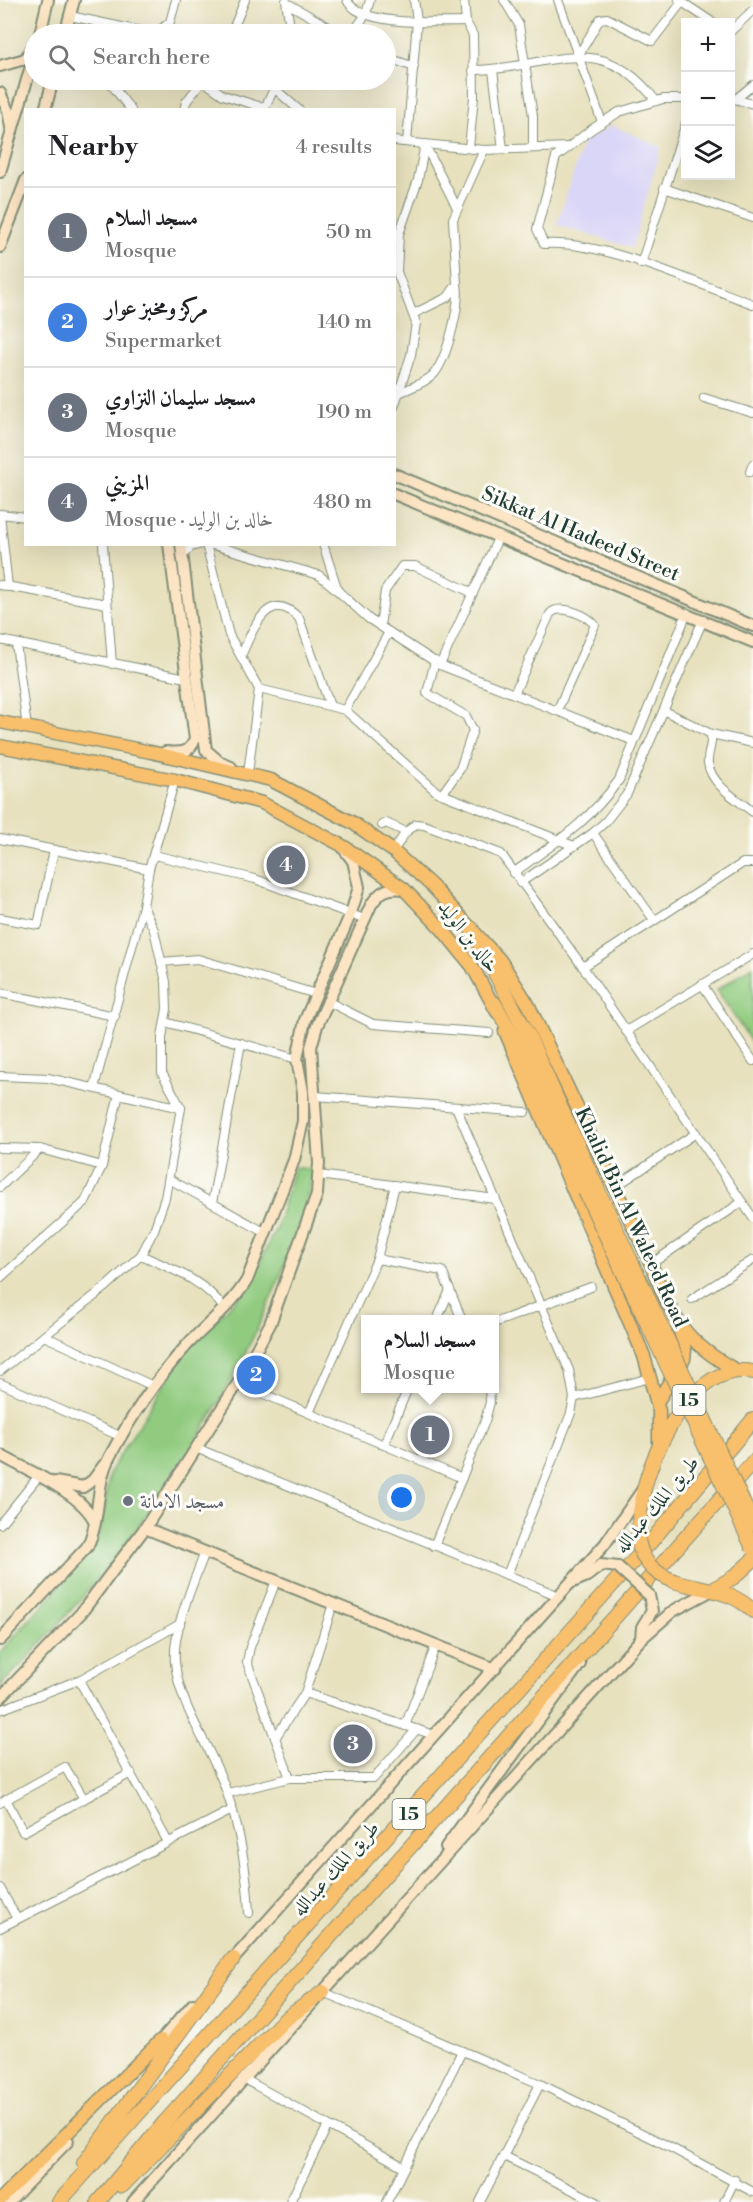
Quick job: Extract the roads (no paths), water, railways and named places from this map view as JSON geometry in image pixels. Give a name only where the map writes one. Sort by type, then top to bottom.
[{"type":"highway","name":"Khalid Bin Al Waleed Road","points":[[471,928],[528,1035],[591,1189],[753,1548]]},
{"type":"highway","name":"Khalid Bin Al Waleed Road","points":[[494,1003],[519,1046],[591,1189],[753,1524]]},
{"type":"highway","name":"خالد بن الوليد","points":[[748,1370],[714,1379],[698,1389],[672,1424],[658,1449],[645,1486],[638,1540],[641,1554],[650,1566],[674,1581],[714,1589],[737,1599],[753,1611]]},
{"type":"highway","name":"طريق الملك عبدالله","points":[[57,2202],[593,1607],[753,1420]]},
{"type":"highway","name":"15","points":[[98,2202],[165,2122],[753,1462]]},
{"type":"highway","points":[[714,1589],[734,1577],[753,1560]]},
{"type":"highway","points":[[57,2202],[233,1959]]},
{"type":"highway","points":[[105,2202],[283,2021],[323,1992]]},
{"type":"main road","points":[[42,24],[48,0]]},
{"type":"main road","points":[[68,24],[74,0]]},
{"type":"main road","points":[[0,66],[24,59]]},
{"type":"main road","points":[[0,172],[25,90]]},
{"type":"main road","points":[[46,108],[50,90]]},
{"type":"main road","points":[[51,108],[52,90]]},
{"type":"main road","points":[[0,93],[8,111],[12,136]]},
{"type":"main road","points":[[0,247],[24,185]]},
{"type":"main road","name":"Sikkat Al Hadeed Street","points":[[396,475],[753,626]]},
{"type":"main road","name":"Sikkat Al Hadeed Street","points":[[396,495],[753,642]]},
{"type":"main road","points":[[151,752],[185,752],[192,747],[195,739],[169,546]]},
{"type":"main road","points":[[181,550],[206,750],[220,763],[248,773]]},
{"type":"main road","name":"خالد بن الوليد","points":[[0,722],[151,752],[271,780],[353,823],[393,851],[500,960],[528,1004],[615,1186],[651,1264],[666,1303],[679,1325],[712,1358],[748,1370]]},
{"type":"main road","name":"خالد بن الوليد","points":[[0,746],[175,780],[262,803],[343,846],[404,889],[442,929],[472,966],[494,1003],[633,1329],[657,1402],[660,1422],[658,1449]]},
{"type":"main road","points":[[38,1477],[83,1487],[93,1480],[108,1460],[153,1386],[188,1345],[237,1296],[247,1280],[294,1160],[303,1121],[303,1092],[297,1059],[305,1020],[351,913],[359,887],[358,877],[343,846]]},
{"type":"main road","points":[[0,1698],[81,1612],[145,1528],[238,1383],[270,1324],[317,1194],[319,1175],[311,1047],[327,1001],[378,893],[386,889],[404,889]]},
{"type":"main road","points":[[657,1402],[684,1359],[685,1350],[679,1325]]},
{"type":"main road","points":[[0,1455],[76,1499],[90,1510],[95,1523]]},
{"type":"main road","points":[[0,1640],[87,1547],[94,1532],[108,1460]]},
{"type":"main road","points":[[10,2202],[161,2040],[495,1669],[605,1544],[645,1486]]},
{"type":"main road","points":[[145,1528],[495,1669]]},
{"type":"main road","points":[[572,1582],[587,1576],[601,1565],[618,1567],[649,1595],[652,1607],[642,1627],[641,1639]]},
{"type":"main road","points":[[134,2202],[641,1639],[673,1611],[714,1589]]},
{"type":"main road","points":[[408,1898],[611,1622]]},
{"type":"main road","points":[[0,2200],[161,2040]]},
{"type":"street","points":[[167,24],[170,22],[176,0]]},
{"type":"street","points":[[235,24],[245,0]]},
{"type":"street","points":[[348,0],[350,5],[366,14],[382,19],[466,22]]},
{"type":"street","points":[[359,24],[366,14],[370,0]]},
{"type":"street","points":[[407,142],[417,21],[414,0]]},
{"type":"street","points":[[464,0],[466,22],[473,35],[469,148]]},
{"type":"street","points":[[504,0],[519,25],[533,116],[533,148]]},
{"type":"street","points":[[558,0],[602,122]]},
{"type":"street","points":[[578,56],[600,19],[607,18],[652,41],[680,1],[705,18]]},
{"type":"street","points":[[286,2],[289,24]]},
{"type":"street","points":[[286,2],[324,24]]},
{"type":"street","points":[[735,27],[753,10]]},
{"type":"street","points":[[70,16],[110,24]]},
{"type":"street","points":[[473,70],[494,70],[578,56],[600,58],[640,81],[657,101]]},
{"type":"street","points":[[396,61],[414,67]]},
{"type":"street","points":[[494,70],[503,149]]},
{"type":"street","points":[[735,97],[753,85]]},
{"type":"street","points":[[116,90],[129,108]]},
{"type":"street","points":[[184,108],[195,90]]},
{"type":"street","points":[[216,90],[223,95],[262,108]]},
{"type":"street","points":[[265,108],[273,90]]},
{"type":"street","points":[[276,90],[297,108]]},
{"type":"street","points":[[735,98],[753,104]]},
{"type":"street","points":[[681,99],[657,101],[619,112],[556,157],[537,229],[544,244],[558,243],[604,250],[753,304]]},
{"type":"street","points":[[641,264],[685,126]]},
{"type":"street","points":[[396,141],[484,150],[569,147]]},
{"type":"street","points":[[425,144],[457,208]]},
{"type":"street","points":[[396,401],[411,355],[416,323],[398,287],[399,234],[418,180],[425,144]]},
{"type":"street","points":[[399,393],[424,381],[436,370],[456,321],[459,294],[453,219],[484,150]]},
{"type":"street","points":[[664,188],[753,218]]},
{"type":"street","points":[[413,314],[448,297],[457,284]]},
{"type":"street","points":[[704,398],[753,413]]},
{"type":"street","points":[[24,517],[0,514],[4,586],[107,604]]},
{"type":"street","points":[[442,794],[460,769],[473,730],[466,716],[427,693],[438,663],[499,536]]},
{"type":"street","points":[[103,546],[112,664]]},
{"type":"street","points":[[181,550],[196,546]]},
{"type":"street","points":[[207,546],[229,635],[259,689],[248,773]]},
{"type":"street","points":[[213,546],[319,575],[380,626],[438,663],[634,741]]},
{"type":"street","points":[[324,546],[338,591]]},
{"type":"street","points":[[380,626],[385,591],[402,566],[415,566],[473,593]]},
{"type":"street","points":[[241,656],[257,622],[266,611],[278,607],[291,609],[299,618],[330,706]]},
{"type":"street","points":[[514,694],[552,611],[560,608],[593,622],[594,628],[557,711]]},
{"type":"street","points":[[513,873],[581,825],[619,780],[687,613]]},
{"type":"street","points":[[520,883],[593,833],[606,821],[627,794],[704,620]]},
{"type":"street","points":[[345,710],[389,632]]},
{"type":"street","points":[[0,640],[186,678]]},
{"type":"street","points":[[16,644],[27,728]]},
{"type":"street","points":[[259,689],[345,710],[442,794],[574,846]]},
{"type":"street","points":[[665,711],[711,734],[753,743]]},
{"type":"street","points":[[711,734],[708,764],[713,776],[721,786],[753,812]]},
{"type":"street","points":[[94,1088],[115,1016],[149,869],[175,780]]},
{"type":"street","points":[[382,825],[386,824],[406,832]]},
{"type":"street","points":[[393,851],[406,832],[416,824],[501,854],[583,967],[753,1218]]},
{"type":"street","points":[[593,833],[654,920]]},
{"type":"street","points":[[0,839],[149,869]]},
{"type":"street","points":[[0,918],[38,925],[54,850]]},
{"type":"street","points":[[154,855],[255,879],[364,919]]},
{"type":"street","points":[[583,967],[753,856]]},
{"type":"street","points":[[743,863],[753,863]]},
{"type":"street","points":[[0,1371],[141,1255],[154,1230],[169,1179],[181,1108],[162,1073],[167,1009],[154,930],[142,906]]},
{"type":"street","points":[[626,1031],[753,954]]},
{"type":"street","points":[[161,962],[198,959],[316,994]]},
{"type":"street","points":[[702,984],[753,1061]]},
{"type":"street","points":[[0,993],[115,1016]]},
{"type":"street","points":[[327,1001],[373,1024],[489,1033]]},
{"type":"street","points":[[165,1022],[297,1059]]},
{"type":"street","points":[[212,1203],[241,1043]]},
{"type":"street","points":[[0,1076],[48,1077],[181,1108]]},
{"type":"street","points":[[0,1278],[85,1202],[102,1166],[118,1094]]},
{"type":"street","points":[[315,1096],[525,1112]]},
{"type":"street","points":[[456,1107],[569,1370],[573,1398],[571,1413],[507,1575]]},
{"type":"street","points":[[615,1186],[696,1133]]},
{"type":"street","points":[[0,1148],[40,1149],[102,1166]]},
{"type":"street","points":[[0,1187],[40,1149]]},
{"type":"street","points":[[319,1175],[495,1199]]},
{"type":"street","points":[[169,1179],[266,1233]]},
{"type":"street","points":[[309,1413],[377,1259],[395,1185]]},
{"type":"street","points":[[651,1264],[742,1202]]},
{"type":"street","points":[[141,1255],[187,1276],[210,1290],[224,1308]]},
{"type":"street","points":[[377,1259],[442,1271],[460,1315]]},
{"type":"street","points":[[692,1299],[753,1260]]},
{"type":"street","points":[[499,1321],[591,1287]]},
{"type":"street","points":[[439,1315],[450,1290]]},
{"type":"street","points":[[44,1336],[153,1386]]},
{"type":"street","points":[[573,1398],[650,1378]]},
{"type":"street","points":[[0,1383],[122,1437]]},
{"type":"street","points":[[238,1383],[462,1478]]},
{"type":"street","points":[[384,1444],[406,1393]]},
{"type":"street","points":[[434,1546],[485,1421],[490,1402],[489,1393]]},
{"type":"street","points":[[196,1449],[559,1596]]},
{"type":"street","points":[[0,1524],[38,1477]]},
{"type":"street","points":[[205,1552],[180,1624],[175,1660],[180,1687],[228,1793],[245,1853],[249,1913]]},
{"type":"street","points":[[276,1581],[250,1647],[248,1662],[290,1778]]},
{"type":"street","points":[[275,1738],[305,1693],[333,1604]]},
{"type":"street","points":[[0,1710],[80,1680],[180,1624]]},
{"type":"street","points":[[405,1726],[436,1645]]},
{"type":"street","points":[[80,1680],[168,1842]]},
{"type":"street","points":[[305,1693],[434,1735]]},
{"type":"street","points":[[228,1793],[290,1778],[374,1778],[417,1729]]},
{"type":"street","points":[[84,1799],[65,1767],[3,1801],[23,1832],[84,1799],[131,1773]]},
{"type":"street","points":[[0,1928],[232,1810]]},
{"type":"street","points":[[0,1888],[17,1919]]},
{"type":"street","points":[[323,1992],[540,2084],[735,2180],[753,2192]]},
{"type":"street","points":[[387,2202],[462,2051]]},
{"type":"street","points":[[244,2079],[404,2168]]},
{"type":"street","points":[[480,2202],[540,2084]]},
{"type":"street","points":[[290,2202],[328,2125]]},
{"type":"street","points":[[504,2156],[597,2202]]},
{"type":"street","points":[[724,2202],[735,2180]]},
{"type":"place","name":"المزيني","points":[[286,865]]},
{"type":"place","name":"مركز ومخبز عوار","points":[[256,1375]]},
{"type":"place","name":"مسجد السلام","points":[[430,1435]]},
{"type":"place","name":"مسجد الامانة","points":[[128,1501]]},
{"type":"place","name":"مسجد سليمان النزاوي","points":[[353,1744]]}]
